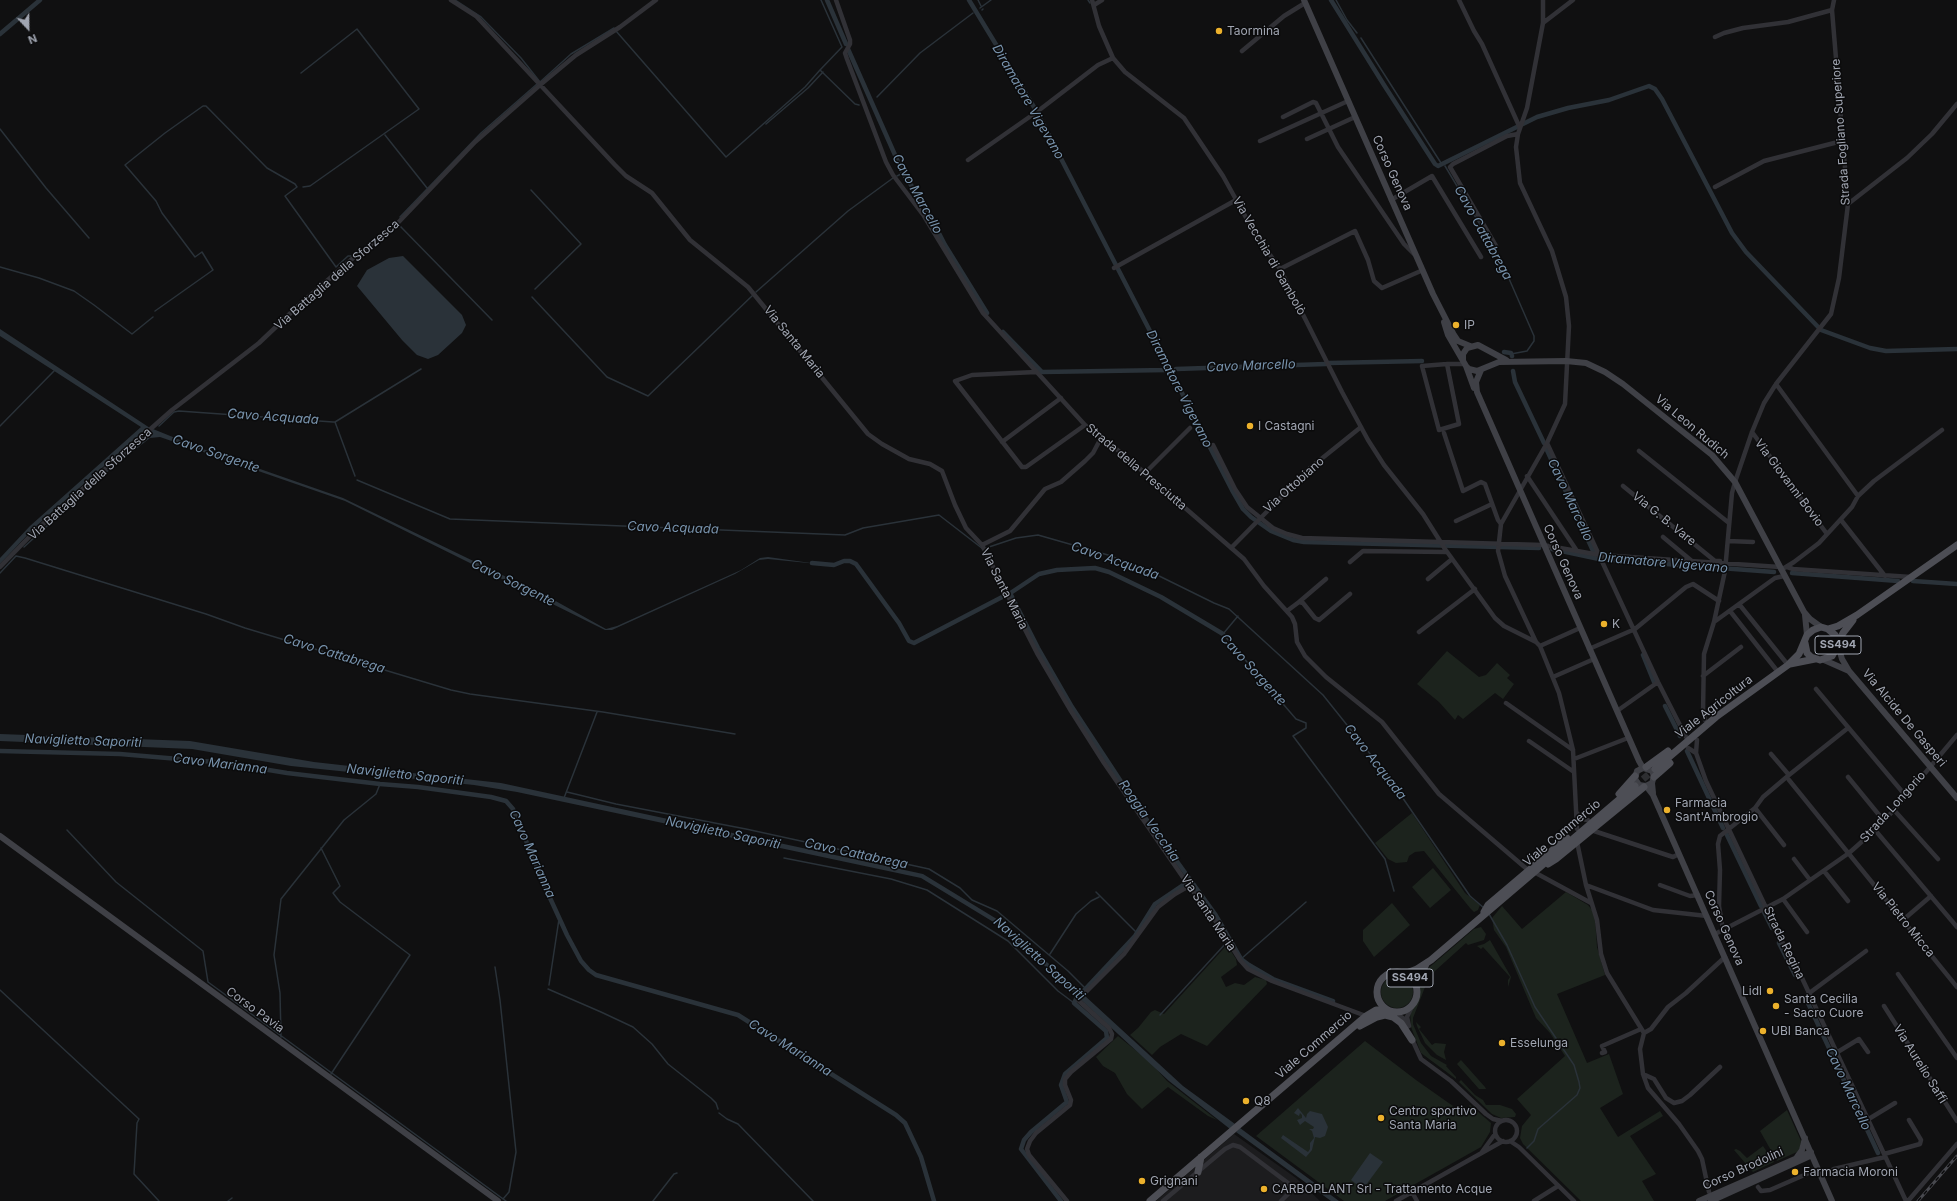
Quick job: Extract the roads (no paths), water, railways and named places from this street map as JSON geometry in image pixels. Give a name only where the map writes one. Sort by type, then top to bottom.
[{"type":"main road","name":"Corso Genova","points":[[1305,2],[1391,200],[1418,258],[1448,335],[1464,364],[1628,738],[1643,768],[1652,771],[1649,783],[1653,795],[1832,1201]]},
{"type":"main road","name":"Corso Genova","points":[[1433,294],[1458,341],[1470,346]]},
{"type":"main road","points":[[1483,368],[1473,370],[1464,364],[1464,354],[1470,346],[1478,345],[1487,351],[1511,362]]},
{"type":"main road","points":[[1476,392],[1476,382],[1489,358],[1487,351]]},
{"type":"main road","name":"Via Leon Rudich","points":[[1483,368],[1499,362],[1566,361],[1586,363],[1623,384],[1712,455],[1735,482],[1804,612]]},
{"type":"main road","name":"SS494","points":[[1828,629],[1838,626],[1857,615],[1957,545]]},
{"type":"main road","points":[[1804,612],[1810,619],[1821,627]]},
{"type":"main road","points":[[1804,612],[1807,623],[1807,635]]},
{"type":"main road","name":"SS494","points":[[1824,660],[1835,653],[1843,633],[1857,615]]},
{"type":"main road","name":"SS494","points":[[1807,635],[1813,630],[1821,627],[1828,629],[1835,634],[1838,644]]},
{"type":"main road","name":"Viale Agricoltura","points":[[1655,769],[1727,709],[1788,665],[1799,654],[1805,643],[1807,635]]},
{"type":"main road","name":"SS494","points":[[1805,643],[1807,653],[1815,659]]},
{"type":"main road","name":"Via Alcide De Gasperi","points":[[1838,644],[1842,659],[1849,671],[1957,798]]},
{"type":"main road","name":"Viale Agricoltura","points":[[1788,665],[1815,659],[1824,660]]},
{"type":"main road","name":"Via Alcide De Gasperi","points":[[1824,660],[1849,671]]},
{"type":"main road","points":[[1531,871],[1556,859],[1649,783],[1717,723],[1727,709]]},
{"type":"main road","points":[[1643,768],[1658,760],[1705,720],[1727,709]]},
{"type":"main road","name":"Corso Genova","points":[[1643,768],[1635,776],[1637,782],[1649,783]]},
{"type":"main road","points":[[1531,871],[1625,788],[1635,776]]},
{"type":"main road","name":"Viale Commercio","points":[[1366,1016],[1372,1007],[1379,983],[1386,975],[1397,972],[1404,974],[1417,969],[1431,960],[1483,914],[1489,906],[1635,786]]},
{"type":"main road","name":"Corso Pavia","points":[[0,836],[498,1201]]},
{"type":"main road","name":"Viale Commercio","points":[[1150,1201],[1366,1016],[1376,1010],[1405,1010],[1413,1004],[1417,993],[1416,986],[1422,971],[1431,960]]},
{"type":"main road","name":"SS494","points":[[1404,974],[1411,979],[1416,986]]},
{"type":"main road","name":"SS494","points":[[1377,994],[1380,1003],[1391,1011]]},
{"type":"main road","points":[[1328,1048],[1366,1021],[1385,1015],[1394,1017],[1401,1023],[1411,1038]]},
{"type":"main road","name":"Corso Brodolini","points":[[1798,1159],[1805,1138]]},
{"type":"main road","name":"Corso Brodolini","points":[[1711,1201],[1811,1153]]},
{"type":"main road","points":[[1198,1172],[1201,1157]]},
{"type":"main road","name":"Corso Brodolini","points":[[1699,1201],[1798,1159],[1817,1167]]},
{"type":"street","name":"Via Santa Maria","points":[[452,0],[476,16],[525,66],[540,85],[626,176],[652,193],[690,240],[748,287],[868,434],[908,459],[930,464],[942,471],[955,505],[966,528],[982,545],[1037,653],[1071,711],[1104,763],[1212,917],[1240,960],[1259,975],[1272,982],[1366,1016]]},
{"type":"street","name":"Via Battaglia della Sforzesca","points":[[0,567],[34,532],[172,410],[259,343],[298,306],[352,259],[394,227],[475,142],[540,85],[576,55],[620,27],[656,0]]},
{"type":"street","name":"Strada della Presciutta","points":[[836,0],[850,40],[845,53],[886,162],[924,216],[977,305],[990,321],[1085,425],[1124,455],[1144,474],[1206,524],[1244,559],[1264,586],[1287,611],[1295,624],[1297,642],[1305,656],[1326,677],[1382,722],[1439,794],[1531,871],[1591,903]]},
{"type":"street","points":[[1093,2],[1102,0]]},
{"type":"street","points":[[1459,0],[1482,44],[1520,125]]},
{"type":"street","points":[[1543,0],[1542,23],[1527,108],[1520,125],[1516,147],[1520,183],[1552,251],[1566,297],[1569,326],[1566,361],[1565,404],[1547,443],[1501,524],[1498,551],[1505,576],[1536,642],[1540,646],[1553,677],[1567,721],[1574,759],[1577,829]]},
{"type":"street","points":[[1542,23],[1573,0]]},
{"type":"street","name":"Strada Fogliano Superiore","points":[[1705,720],[1703,712],[1704,654],[1719,601],[1728,541],[1732,493],[1735,482],[1758,415],[1776,384],[1831,314],[1839,278],[1848,204],[1832,10],[1834,0]]},
{"type":"street","name":"Via Vecchia di Gambolò","points":[[1093,2],[1099,26],[1113,58],[1125,72],[1184,118],[1223,176],[1254,232],[1280,269],[1342,392],[1384,465],[1423,514],[1452,559],[1495,618],[1504,626],[1536,642]]},
{"type":"street","points":[[1242,51],[1284,16],[1305,2]]},
{"type":"street","points":[[1715,37],[1743,28],[1788,22],[1832,10]]},
{"type":"street","points":[[968,160],[1036,113],[1098,65],[1113,58]]},
{"type":"street","points":[[1260,141],[1348,101]]},
{"type":"street","points":[[1283,117],[1313,102],[1321,113],[1338,147],[1404,244],[1418,258]]},
{"type":"street","points":[[1848,204],[1907,158],[1932,134],[1957,104]]},
{"type":"street","points":[[1307,139],[1355,117]]},
{"type":"street","points":[[1496,246],[1450,167],[1453,164],[1508,136],[1518,134]]},
{"type":"street","points":[[1715,187],[1764,161],[1842,140]]},
{"type":"street","points":[[1391,200],[1432,176],[1481,257]]},
{"type":"street","points":[[1114,268],[1236,200]]},
{"type":"street","points":[[1280,269],[1355,231],[1377,285],[1382,288],[1423,270]]},
{"type":"street","points":[[1447,364],[1459,424],[1439,430],[1422,366],[1447,364],[1464,364]]},
{"type":"street","points":[[1036,372],[972,375],[955,380],[1022,467],[1026,468],[1085,425]]},
{"type":"street","points":[[1776,384],[1858,496]]},
{"type":"street","points":[[1002,442],[1061,398]]},
{"type":"street","name":"Via Ottobiano","points":[[1231,548],[1310,468],[1361,427]]},
{"type":"street","points":[[1144,474],[1190,428]]},
{"type":"street","points":[[1714,622],[1775,578],[1783,570],[1819,543],[1852,507],[1858,496],[1942,430]]},
{"type":"street","name":"Via Giovanni Bovio","points":[[1752,432],[1827,534]]},
{"type":"street","points":[[1444,433],[1463,491],[1481,482],[1485,484],[1498,520],[1501,524]]},
{"type":"street","points":[[982,545],[1010,531],[1045,489],[1061,482],[1085,462],[1093,453],[1102,438]]},
{"type":"street","points":[[1547,443],[1635,629],[1658,682],[1686,737]]},
{"type":"street","points":[[1213,445],[1240,498],[1257,520],[1280,531],[1309,539],[1543,545],[1577,550],[1601,558],[1693,562],[1783,570],[1793,569],[1910,578]]},
{"type":"street","points":[[1639,451],[1729,523]]},
{"type":"street","points":[[1527,476],[1577,550]]},
{"type":"street","name":"Via G. B. Vare","points":[[1623,486],[1715,561],[1725,565]]},
{"type":"street","points":[[1456,521],[1492,504]]},
{"type":"street","points":[[1840,520],[1885,576]]},
{"type":"street","points":[[1663,537],[1693,562]]},
{"type":"street","points":[[1728,541],[1753,542]]},
{"type":"street","points":[[1350,562],[1363,551],[1446,550]]},
{"type":"street","points":[[1428,579],[1452,559]]},
{"type":"street","points":[[1287,611],[1326,579]]},
{"type":"street","points":[[1589,649],[1635,629],[1686,587],[1692,584],[1719,601]]},
{"type":"street","points":[[1419,632],[1475,589]]},
{"type":"street","points":[[1299,602],[1303,603],[1315,618],[1319,620],[1350,594]]},
{"type":"street","points":[[1739,604],[1788,665]]},
{"type":"street","points":[[1730,611],[1778,672]]},
{"type":"street","points":[[1540,646],[1580,628]]},
{"type":"street","points":[[1704,676],[1741,647]]},
{"type":"street","points":[[1553,677],[1594,659]]},
{"type":"street","points":[[1616,711],[1658,682]]},
{"type":"street","points":[[1816,689],[1905,795]]},
{"type":"street","points":[[1506,703],[1573,750]]},
{"type":"street","points":[[1722,930],[1719,906],[1720,870],[1718,844],[1721,835],[1755,808],[1764,797],[1848,728]]},
{"type":"street","name":"Strada Longorio","points":[[1715,934],[1783,899],[1849,853],[1884,821],[1957,735]]},
{"type":"street","points":[[1574,759],[1628,738]]},
{"type":"street","name":"Strada Regina","points":[[1697,740],[1696,752],[1706,781],[1836,1052],[1884,1156],[1907,1201]]},
{"type":"street","points":[[1530,741],[1574,772]]},
{"type":"street","points":[[1688,748],[1696,752]]},
{"type":"street","name":"Via Pietro Micca","points":[[1771,754],[1957,987]]},
{"type":"street","points":[[1848,777],[1884,821]]},
{"type":"street","points":[[1755,808],[1784,845]]},
{"type":"street","points":[[1894,810],[1938,859]]},
{"type":"street","points":[[1577,812],[1581,819],[1588,820]]},
{"type":"street","points":[[1875,830],[1957,927]]},
{"type":"street","points":[[1594,831],[1673,857],[1679,854]]},
{"type":"street","points":[[1576,842],[1586,885],[1597,920],[1602,954],[1607,973],[1642,1031],[1640,1049],[1643,1074],[1648,1088],[1679,1124],[1698,1151],[1702,1159],[1709,1192]]},
{"type":"street","points":[[1794,858],[1810,880]]},
{"type":"street","points":[[1824,871],[1848,901]]},
{"type":"street","points":[[1067,1201],[1029,1155],[1027,1149],[1036,1133],[1070,1105],[1071,1100],[1065,1086],[1065,1079],[1071,1072],[1111,1039],[1112,1034],[1109,1028],[1080,997],[1124,954],[1158,907],[1188,884]]},
{"type":"street","points":[[1586,885],[1653,910],[1707,916]]},
{"type":"street","points":[[1660,885],[1690,896],[1698,895]]},
{"type":"street","points":[[1903,920],[1931,896]]},
{"type":"street","points":[[1783,899],[1807,932]]},
{"type":"street","points":[[1808,994],[1866,951]]},
{"type":"street","points":[[1602,1053],[1605,1052],[1602,1046],[1651,1029],[1668,1007],[1686,993],[1725,957]]},
{"type":"street","points":[[1898,974],[1957,1058]]},
{"type":"street","points":[[1411,1038],[1407,1017],[1413,1004]]},
{"type":"street","name":"Via Aurelio Saffi","points":[[1884,1006],[1957,1122]]},
{"type":"street","points":[[1391,1011],[1403,1018],[1421,1059],[1451,1081],[1493,1119],[1502,1121],[1507,1120],[1514,1124],[1517,1131],[1515,1138],[1519,1146]]},
{"type":"street","points":[[1836,1052],[1859,1039],[1868,1052]]},
{"type":"street","points":[[1643,1074],[1654,1079],[1666,1098],[1674,1103],[1682,1101],[1690,1095],[1720,1067]]},
{"type":"street","points":[[1868,1120],[1895,1104]]},
{"type":"street","points":[[1486,1114],[1502,1142]]},
{"type":"street","points":[[1821,1176],[1834,1169],[1884,1156],[1920,1144],[1921,1140],[1909,1120]]},
{"type":"street","points":[[1481,1153],[1495,1132],[1497,1125],[1502,1121]]},
{"type":"street","points":[[1396,1201],[1481,1153],[1502,1142],[1510,1141],[1515,1138]]},
{"type":"street","points":[[1510,1141],[1519,1146],[1574,1201]]},
{"type":"street","points":[[1907,1201],[1957,1144]]},
{"type":"street","points":[[1163,1201],[1225,1149],[1233,1146],[1240,1146],[1282,1176],[1293,1189],[1281,1201]]},
{"type":"street","points":[[1758,1188],[1761,1191],[1770,1190],[1817,1167]]},
{"type":"street","points":[[1534,1201],[1558,1186]]},
{"type":"street","points":[[1412,1192],[1417,1201]]},
{"type":"water","points":[[403,256],[462,315],[466,325],[462,333],[438,355],[428,359],[417,355],[402,340],[357,286],[367,270],[389,258]]},
{"type":"water","points":[[0,329],[150,428],[145,430],[33,529],[0,564],[0,558],[30,526],[141,427],[0,336]]},
{"type":"water","points":[[153,429],[200,448],[343,498],[552,599],[606,629],[617,626],[741,570],[760,558],[768,557],[818,564],[768,559],[759,560],[735,574],[612,630],[605,630],[345,501],[160,437],[150,438],[86,489]]},
{"type":"water","name":"Naviglietto Saporiti","points":[[0,734],[190,741],[314,762],[501,783],[923,874],[1000,921],[1081,992],[1077,996],[1029,951],[995,923],[921,878],[517,792],[474,785],[291,766],[192,749],[0,741]]},
{"type":"water","points":[[1084,995],[1183,1086],[1235,1124],[1230,1129],[1169,1081],[1080,999]]},
{"type":"water","points":[[1298,1108],[1306,1118],[1310,1111],[1322,1114],[1328,1127],[1325,1136],[1320,1138],[1315,1137],[1312,1150],[1306,1157],[1281,1138],[1283,1135],[1308,1152],[1310,1149],[1310,1143],[1314,1138],[1312,1131],[1309,1129],[1313,1129],[1314,1127],[1305,1121],[1300,1125],[1297,1120],[1302,1118],[1302,1115],[1300,1113],[1299,1116],[1294,1113]]},
{"type":"water","points":[[1240,1128],[1339,1201],[1331,1201],[1236,1132]]},
{"type":"water","points":[[1370,1153],[1383,1162],[1363,1189],[1351,1180]]},
{"type":"waterway","points":[[0,34],[40,0]]},
{"type":"waterway","points":[[455,0],[481,17],[521,58],[540,82],[571,54],[614,28]]},
{"type":"waterway","points":[[820,70],[842,47],[821,0]]},
{"type":"waterway","name":"Cavo Marcello","points":[[827,0],[846,44]]},
{"type":"waterway","name":"Diramatore Vigevano","points":[[969,0],[1037,112],[1232,490],[1243,509],[1251,517],[1271,531],[1293,540],[1304,542],[1539,548]]},
{"type":"waterway","points":[[978,0],[981,6]]},
{"type":"waterway","points":[[980,8],[991,0]]},
{"type":"waterway","points":[[1331,0],[1384,85],[1435,164],[1438,166],[1537,117],[1568,108],[1609,100],[1649,86],[1655,89],[1662,99],[1732,233],[1746,252],[1821,330],[1870,348],[1886,351],[1957,349]]},
{"type":"waterway","name":"Cavo Cattabrega","points":[[1336,0],[1347,20],[1357,33]]},
{"type":"waterway","points":[[877,97],[920,53],[973,13]]},
{"type":"waterway","points":[[301,73],[357,29],[419,109],[310,186],[303,187]]},
{"type":"waterway","points":[[616,31],[726,157],[805,87],[820,70],[855,104],[859,105]]},
{"type":"waterway","name":"Cavo Cattabrega","points":[[1361,38],[1441,163]]},
{"type":"waterway","name":"Cavo Marcello","points":[[848,49],[903,173],[925,206],[945,245],[987,313]]},
{"type":"waterway","points":[[766,124],[808,88],[823,72]]},
{"type":"waterway","points":[[400,217],[481,133],[537,84]]},
{"type":"waterway","points":[[155,311],[213,270],[202,252],[195,257],[162,213],[156,201],[125,165],[165,133],[203,106],[206,106],[267,168],[295,184],[297,187],[285,196],[336,267],[348,256],[351,256]]},
{"type":"waterway","points":[[0,129],[46,188],[89,238]]},
{"type":"waterway","points":[[385,135],[427,188]]},
{"type":"waterway","name":"Cavo Cattabrega","points":[[1445,166],[1500,258],[1534,336],[1534,341],[1527,351],[1511,354]]},
{"type":"waterway","name":"Cavo Marcello","points":[[897,176],[903,173]]},
{"type":"waterway","points":[[756,292],[848,211],[893,178]]},
{"type":"waterway","points":[[531,190],[581,244],[535,289]]},
{"type":"waterway","points":[[400,226],[492,320]]},
{"type":"waterway","points":[[0,267],[39,278],[74,291],[132,334],[153,317]]},
{"type":"waterway","points":[[532,297],[607,377],[648,396],[753,295]]},
{"type":"waterway","name":"Cavo Marcello","points":[[1003,332],[1042,372],[1167,370]]},
{"type":"waterway","name":"Cavo Cattabrega","points":[[1504,352],[1511,353],[1512,356]]},
{"type":"waterway","name":"Cavo Marcello","points":[[1329,363],[1422,361]]},
{"type":"waterway","name":"Cavo Marcello","points":[[1176,369],[1326,364]]},
{"type":"waterway","points":[[335,422],[421,369]]},
{"type":"waterway","points":[[0,426],[54,371]]},
{"type":"waterway","name":"Cavo Marcello","points":[[1513,371],[1515,382],[1544,443]]},
{"type":"waterway","name":"Cavo Acquada","points":[[159,426],[174,412],[179,411],[335,422],[355,476]]},
{"type":"waterway","name":"Cavo Marcello","points":[[1546,448],[1594,553]]},
{"type":"waterway","name":"Cavo Acquada","points":[[357,480],[450,519],[845,535],[863,528],[939,515],[983,549]]},
{"type":"waterway","points":[[24,547],[81,495]]},
{"type":"waterway","name":"Cavo Acquada","points":[[986,548],[1016,538],[1038,535],[1108,555],[1149,571],[1229,609],[1323,695],[1387,775],[1470,896],[1484,908]]},
{"type":"waterway","name":"Diramatore Vigevano","points":[[1552,549],[1599,559],[1774,572]]},
{"type":"waterway","name":"Cavo Cattabrega","points":[[0,573],[16,556],[206,614],[245,628],[451,690],[470,694],[603,712],[735,734]]},
{"type":"waterway","name":"Cavo Sorgente","points":[[812,563],[834,565],[844,561],[850,561],[856,564],[899,623],[909,641],[914,643],[1006,595]]},
{"type":"waterway","name":"Cavo Sorgente","points":[[1009,594],[1039,574],[1057,570],[1095,568],[1109,572],[1161,597],[1223,634]]},
{"type":"waterway","name":"Diramatore Vigevano","points":[[1792,573],[1898,581]]},
{"type":"waterway","name":"Diramatore Vigevano","points":[[1913,581],[1957,584]]},
{"type":"waterway","name":"Roggia Vecchia","points":[[1010,593],[1038,648],[1072,707],[1139,809],[1215,914],[1241,959],[1273,979],[1333,1001]]},
{"type":"waterway","name":"Cavo Sorgente","points":[[1238,616],[1223,634],[1296,719],[1306,723],[1306,728],[1293,736],[1385,859],[1394,891]]},
{"type":"waterway","name":"Cavo Marcello","points":[[1643,655],[1654,682]]},
{"type":"waterway","name":"Cavo Marcello","points":[[1665,706],[1680,736]]},
{"type":"waterway","name":"Cavo Cattabrega","points":[[564,798],[597,712]]},
{"type":"waterway","name":"Cavo Marianna","points":[[0,751],[120,754],[226,763],[287,773],[418,787],[491,797],[506,801],[513,809],[545,887],[567,935],[581,961],[589,970],[596,975],[738,1015],[896,1115],[905,1123],[921,1157],[934,1201]]},
{"type":"waterway","name":"Cavo Marcello","points":[[1687,751],[1723,828]]},
{"type":"waterway","name":"Naviglietto Saporiti","points":[[281,1037],[280,993],[274,955],[281,899],[344,820],[376,794],[380,784]]},
{"type":"waterway","name":"Cavo Cattabrega","points":[[567,792],[616,804],[746,829],[929,869],[960,888],[972,900],[997,911],[1068,971],[1085,988]]},
{"type":"waterway","points":[[67,830],[116,882],[203,951],[208,982],[506,1201]]},
{"type":"waterway","name":"Cavo Marcello","points":[[1726,833],[1761,906]]},
{"type":"waterway","points":[[321,848],[340,886],[333,893],[340,902],[410,955],[331,1074]]},
{"type":"waterway","name":"Naviglietto Saporiti","points":[[784,858],[891,879],[927,890],[1008,941],[1058,991],[1074,1003]]},
{"type":"waterway","name":"Naviglietto Saporiti","points":[[1076,999],[1135,936],[1155,904],[1189,881]]},
{"type":"waterway","points":[[1096,892],[1137,933]]},
{"type":"waterway","name":"Naviglietto Saporiti","points":[[1050,954],[1076,914],[1091,901],[1099,897]]},
{"type":"waterway","points":[[1241,959],[1306,902]]},
{"type":"waterway","name":"Cavo Marcello","points":[[1764,912],[1772,928]]},
{"type":"waterway","name":"Cavo Acquada","points":[[1489,914],[1507,945],[1535,1007],[1574,1065],[1580,1088],[1577,1095],[1538,1129],[1534,1141],[1527,1148]]},
{"type":"waterway","points":[[549,985],[559,919]]},
{"type":"waterway","points":[[1160,1015],[1227,942]]},
{"type":"waterway","name":"Roggia Vecchia","points":[[1779,943],[1795,975]]},
{"type":"waterway","points":[[495,967],[500,1000],[516,1152],[509,1192],[503,1199]]},
{"type":"waterway","points":[[548,989],[633,1027],[652,1044],[668,1064],[711,1098],[716,1103],[718,1109]]},
{"type":"waterway","points":[[0,990],[139,1119],[137,1123],[134,1174],[159,1201]]},
{"type":"waterway","name":"Naviglietto Saporiti","points":[[1061,1201],[1021,1149],[1024,1140],[1031,1132],[1067,1102],[1061,1085],[1065,1074],[1107,1038],[1106,1031],[1074,1003],[1075,1001]]},
{"type":"waterway","name":"Cavo Marcello","points":[[1808,1003],[1878,1153]]},
{"type":"waterway","points":[[719,1113],[738,1124],[813,1201]]},
{"type":"waterway","points":[[653,1201],[674,1174],[677,1173]]},
{"type":"waterway","points":[[228,1201],[232,1198]]},
{"type":"tunnel","points":[[1635,786],[1655,769]]},
{"type":"railway","points":[[1918,1201],[1957,1156]]},
{"type":"place","name":"Taormina","points":[[1219,31]]},
{"type":"place","name":"IP","points":[[1456,325]]},
{"type":"place","name":"I Castagni","points":[[1250,426]]},
{"type":"place","name":"K","points":[[1604,624]]},
{"type":"place","name":"Farmacia Sant'Ambrogio","points":[[1667,810]]},
{"type":"place","name":"Lidl","points":[[1770,991]]},
{"type":"place","name":"Santa Cecilia - Sacro Cuore","points":[[1776,1006]]},
{"type":"place","name":"UBI Banca","points":[[1763,1031]]},
{"type":"place","name":"Esselunga","points":[[1502,1043]]},
{"type":"place","name":"Q8","points":[[1246,1101]]},
{"type":"place","name":"Centro sportivo Santa Maria","points":[[1381,1118]]},
{"type":"place","name":"Farmacia Moroni","points":[[1795,1172]]},
{"type":"place","name":"Grignani","points":[[1142,1181]]},
{"type":"place","name":"CARBOPLANT Srl - Trattamento Acque","points":[[1264,1189]]}]
